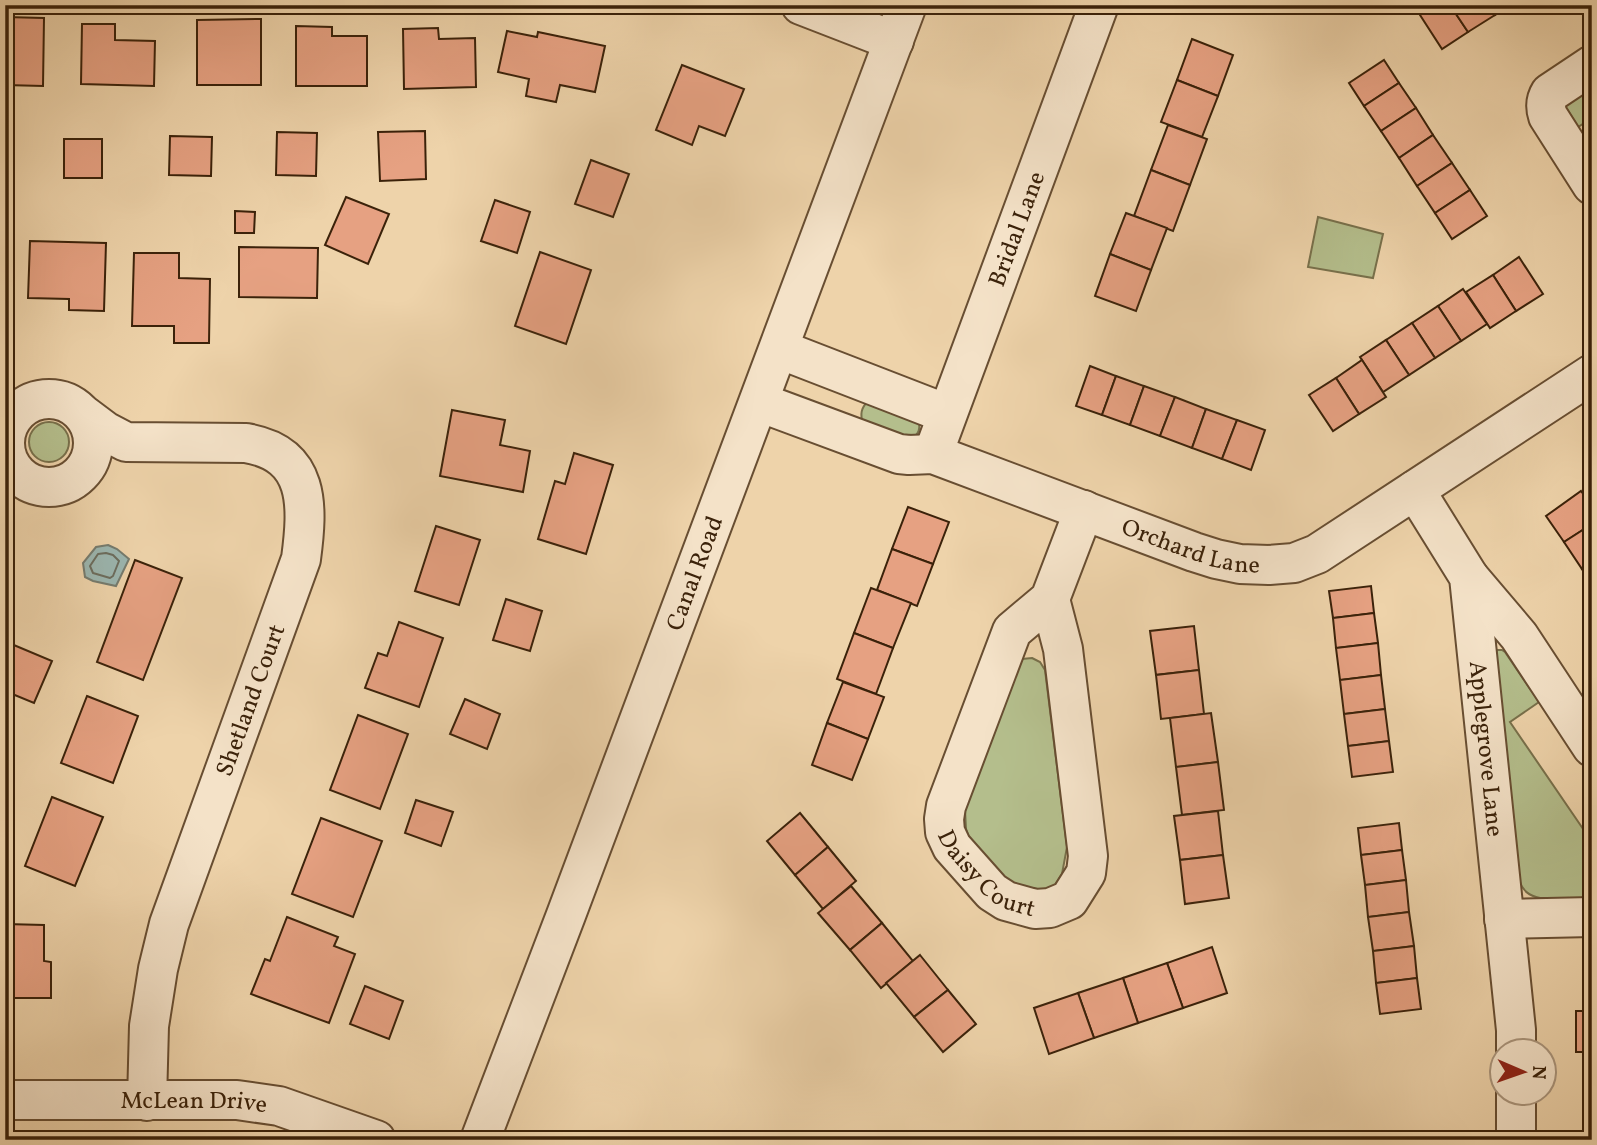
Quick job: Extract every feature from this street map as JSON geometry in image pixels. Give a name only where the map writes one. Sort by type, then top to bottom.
[{"type":"street","points":[[800,5],[894,41]]},
{"type":"street","name":"Canal Road","points":[[480,1140],[907,5]]},
{"type":"street","name":"Bridal Lane","points":[[933,454],[1099,5]]},
{"type":"street","points":[[1592,65],[1550,93],[1545,107],[1592,185]]},
{"type":"street","points":[[779,349],[947,414]]},
{"type":"street","name":"Orchard Lane","points":[[759,402],[900,454],[933,454],[1194,552],[1240,564],[1269,565],[1294,563],[1317,554],[1592,374]]},
{"type":"street","points":[[46,399],[61,400],[74,406],[105,431],[126,442],[105,453],[76,478],[63,485],[50,487],[36,485],[24,479],[13,468],[5,439],[9,424],[18,412],[30,403],[46,399]]},
{"type":"street","points":[[85,416],[94,442],[85,468]]},
{"type":"street","name":"Shetland Court","points":[[126,442],[262,445],[277,453],[290,466],[301,485],[305,506],[301,559],[163,946],[149,1026],[147,1101]]},
{"type":"street","name":"Applegrove Lane","points":[[1415,490],[1469,577],[1518,636],[1592,747]]},
{"type":"street","name":"Daisy Court","points":[[1050,599],[1063,649],[1088,856],[1086,873],[1069,900],[1050,908],[1035,909],[1006,901],[992,892],[952,846],[945,832],[944,819],[946,806],[1012,631],[1050,599],[1084,510]]},
{"type":"street","name":"Applegrove Lane","points":[[1469,577],[1516,1036]]},
{"type":"street","points":[[1504,919],[1592,917]]},
{"type":"street","name":"McLean Drive","points":[[5,1100],[237,1100],[279,1106],[376,1140]]},
{"type":"street","points":[[1516,1106],[1516,1140]]},
{"type":"green space","points":[[1592,86],[1592,118],[1578,127],[1564,104]]},
{"type":"green space","points":[[1318,217],[1383,234],[1373,278],[1308,267]]},
{"type":"green space","points":[[869,400],[918,419],[918,433],[911,439],[862,420],[862,409]]},
{"type":"green space","points":[[49,422],[57,423],[63,428],[68,434],[68,450],[63,456],[57,461],[49,462],[41,461],[35,456],[30,450],[29,442],[30,434],[35,428],[41,423]]},
{"type":"green space","points":[[1497,650],[1505,652],[1539,702],[1510,722],[1592,842],[1592,898],[1540,898],[1527,892],[1519,880],[1495,654]]},
{"type":"green space","points":[[1032,658],[1040,662],[1045,670],[1067,847],[1062,874],[1055,885],[1044,891],[1034,891],[1005,880],[971,844],[966,829],[965,810],[1017,665],[1022,659]]},
{"type":"water","points":[[108,545],[129,559],[116,586],[85,577],[83,563],[96,547]]},
{"type":"building","points":[[1228,5],[1247,5],[1245,11]]},
{"type":"building","points":[[1434,5],[1450,5],[1468,32],[1442,49],[1420,15]]},
{"type":"building","points":[[1450,5],[1489,5],[1495,15],[1468,32]]},
{"type":"building","points":[[1489,5],[1509,5],[1495,15]]},
{"type":"building","points":[[5,17],[44,18],[43,86],[5,85]]},
{"type":"building","points":[[261,19],[261,85],[197,85],[197,20]]},
{"type":"building","points":[[82,24],[115,24],[115,40],[155,41],[154,86],[81,84]]},
{"type":"building","points":[[296,26],[332,27],[332,36],[367,36],[367,86],[296,86]]},
{"type":"building","points":[[438,28],[439,39],[475,38],[476,87],[404,89],[403,29]]},
{"type":"building","points":[[507,31],[537,37],[538,32],[605,46],[595,92],[560,85],[556,102],[526,96],[529,79],[498,72]]},
{"type":"building","points":[[1192,39],[1233,55],[1218,96],[1177,80]]},
{"type":"building","points":[[1384,60],[1399,83],[1364,106],[1349,83]]},
{"type":"building","points":[[682,65],[744,89],[725,136],[699,126],[692,145],[656,130]]},
{"type":"building","points":[[1177,80],[1218,96],[1202,137],[1161,122]]},
{"type":"building","points":[[1399,83],[1416,108],[1381,131],[1364,106]]},
{"type":"building","points":[[1416,108],[1433,135],[1399,158],[1381,131]]},
{"type":"building","points":[[1168,125],[1207,139],[1190,185],[1151,170]]},
{"type":"building","points":[[425,131],[426,179],[380,181],[378,132]]},
{"type":"building","points":[[277,132],[317,133],[316,176],[276,175]]},
{"type":"building","points":[[1433,135],[1452,163],[1417,186],[1399,158]]},
{"type":"building","points":[[170,136],[212,137],[211,176],[169,175]]},
{"type":"building","points":[[64,139],[102,139],[102,178],[64,178]]},
{"type":"building","points":[[591,160],[629,174],[613,217],[575,204]]},
{"type":"building","points":[[1452,163],[1470,190],[1435,213],[1417,186]]},
{"type":"building","points":[[1151,170],[1190,185],[1173,231],[1134,216]]},
{"type":"building","points":[[1470,190],[1487,216],[1452,239],[1435,213]]},
{"type":"building","points":[[346,197],[389,214],[368,264],[325,245]]},
{"type":"building","points":[[495,200],[530,212],[517,253],[481,241]]},
{"type":"building","points":[[235,211],[255,212],[254,233],[235,233]]},
{"type":"building","points":[[1126,213],[1167,228],[1151,270],[1110,254]]},
{"type":"building","points":[[30,241],[106,243],[104,311],[69,310],[69,299],[28,298]]},
{"type":"building","points":[[239,247],[318,248],[317,298],[239,297]]},
{"type":"building","points":[[540,252],[591,270],[566,344],[515,326]]},
{"type":"building","points":[[134,253],[179,253],[179,278],[210,279],[209,343],[174,343],[174,326],[132,326]]},
{"type":"building","points":[[1110,254],[1151,270],[1136,311],[1095,296]]},
{"type":"building","points":[[1519,257],[1543,294],[1516,311],[1493,275]]},
{"type":"building","points":[[1493,275],[1516,311],[1490,328],[1466,292]]},
{"type":"building","points":[[1463,289],[1487,324],[1461,341],[1438,306]]},
{"type":"building","points":[[1438,306],[1461,341],[1435,358],[1412,323]]},
{"type":"building","points":[[1412,323],[1435,358],[1409,375],[1386,340]]},
{"type":"building","points":[[1386,340],[1409,375],[1383,392],[1360,357]]},
{"type":"building","points":[[1362,360],[1386,397],[1359,414],[1336,378]]},
{"type":"building","points":[[1090,366],[1116,376],[1102,415],[1076,406]]},
{"type":"building","points":[[1116,376],[1144,386],[1130,425],[1102,415]]},
{"type":"building","points":[[1336,378],[1359,414],[1333,431],[1309,395]]},
{"type":"building","points":[[1144,386],[1175,397],[1160,436],[1130,425]]},
{"type":"building","points":[[1175,397],[1206,409],[1192,448],[1160,436]]},
{"type":"building","points":[[1206,409],[1237,420],[1222,459],[1192,448]]},
{"type":"building","points":[[452,410],[505,420],[500,445],[530,451],[523,492],[440,476]]},
{"type":"building","points":[[1237,420],[1265,430],[1251,470],[1222,459]]},
{"type":"building","points":[[574,453],[613,465],[586,554],[538,539],[555,481],[565,484]]},
{"type":"building","points":[[1581,491],[1592,506],[1592,524],[1564,542],[1546,516]]},
{"type":"building","points":[[908,507],[949,522],[933,564],[892,549]]},
{"type":"building","points":[[1592,524],[1592,562],[1582,569],[1564,542]]},
{"type":"building","points":[[436,526],[480,540],[459,605],[415,591]]},
{"type":"building","points":[[892,549],[933,564],[917,606],[877,590]]},
{"type":"building","points":[[135,560],[182,578],[143,680],[97,662]]},
{"type":"building","points":[[1592,562],[1592,583],[1582,569]]},
{"type":"building","points":[[1371,586],[1374,613],[1333,618],[1329,591]]},
{"type":"building","points":[[871,588],[911,603],[893,648],[854,633]]},
{"type":"building","points":[[506,599],[542,611],[530,651],[493,640]]},
{"type":"building","points":[[1374,613],[1378,643],[1336,648],[1333,618]]},
{"type":"building","points":[[399,622],[443,638],[419,707],[365,688],[378,653],[387,656]]},
{"type":"building","points":[[1194,626],[1199,670],[1156,675],[1150,631]]},
{"type":"building","points":[[854,633],[893,648],[876,694],[837,679]]},
{"type":"building","points":[[9,643],[52,661],[34,703],[5,691],[5,652]]},
{"type":"building","points":[[1378,643],[1381,675],[1340,680],[1336,648]]},
{"type":"building","points":[[1199,670],[1204,714],[1161,719],[1156,675]]},
{"type":"building","points":[[1381,675],[1385,709],[1344,714],[1340,680]]},
{"type":"building","points":[[843,682],[884,697],[868,739],[827,723]]},
{"type":"building","points":[[87,696],[138,716],[113,783],[61,763]]},
{"type":"building","points":[[465,699],[500,714],[487,749],[450,734]]},
{"type":"building","points":[[1385,709],[1389,741],[1348,746],[1344,714]]},
{"type":"building","points":[[1211,713],[1218,762],[1176,767],[1170,718]]},
{"type":"building","points":[[358,715],[408,734],[380,809],[330,790]]},
{"type":"building","points":[[827,723],[868,739],[852,780],[812,765]]},
{"type":"building","points":[[1389,741],[1393,772],[1352,777],[1348,746]]},
{"type":"building","points":[[1218,762],[1224,810],[1182,815],[1176,767]]},
{"type":"building","points":[[52,797],[103,817],[75,886],[25,866]]},
{"type":"building","points":[[416,800],[453,812],[441,846],[405,833]]},
{"type":"building","points":[[1218,811],[1223,855],[1180,860],[1174,816]]},
{"type":"building","points":[[800,813],[828,847],[795,875],[767,841]]},
{"type":"building","points":[[321,818],[382,841],[353,917],[292,894]]},
{"type":"building","points":[[1399,823],[1402,850],[1361,855],[1358,828]]},
{"type":"building","points":[[828,847],[856,881],[823,909],[795,875]]},
{"type":"building","points":[[1402,850],[1406,880],[1365,885],[1361,855]]},
{"type":"building","points":[[1223,855],[1229,898],[1185,904],[1180,860]]},
{"type":"building","points":[[1406,880],[1409,912],[1368,917],[1365,885]]},
{"type":"building","points":[[851,886],[882,923],[850,950],[818,913]]},
{"type":"building","points":[[1409,912],[1414,946],[1373,951],[1368,917]]},
{"type":"building","points":[[287,917],[338,937],[334,946],[355,954],[329,1023],[251,994],[265,959],[270,961]]},
{"type":"building","points":[[882,923],[913,961],[881,988],[850,950]]},
{"type":"building","points":[[5,924],[44,925],[44,961],[51,962],[51,998],[5,998]]},
{"type":"building","points":[[1414,946],[1417,978],[1376,983],[1373,951]]},
{"type":"building","points":[[1212,947],[1227,993],[1183,1008],[1167,963]]},
{"type":"building","points":[[920,955],[948,990],[914,1017],[886,983]]},
{"type":"building","points":[[1167,963],[1183,1008],[1138,1023],[1123,978]]},
{"type":"building","points":[[1123,978],[1138,1023],[1094,1038],[1078,993]]},
{"type":"building","points":[[1417,978],[1421,1009],[1380,1014],[1376,983]]},
{"type":"building","points":[[365,986],[403,1001],[389,1039],[350,1024]]},
{"type":"building","points":[[948,990],[976,1024],[943,1052],[914,1017]]},
{"type":"building","points":[[1078,993],[1094,1038],[1049,1054],[1034,1008]]},
{"type":"building","points":[[1576,1011],[1592,1011],[1592,1052],[1576,1052]]}]
